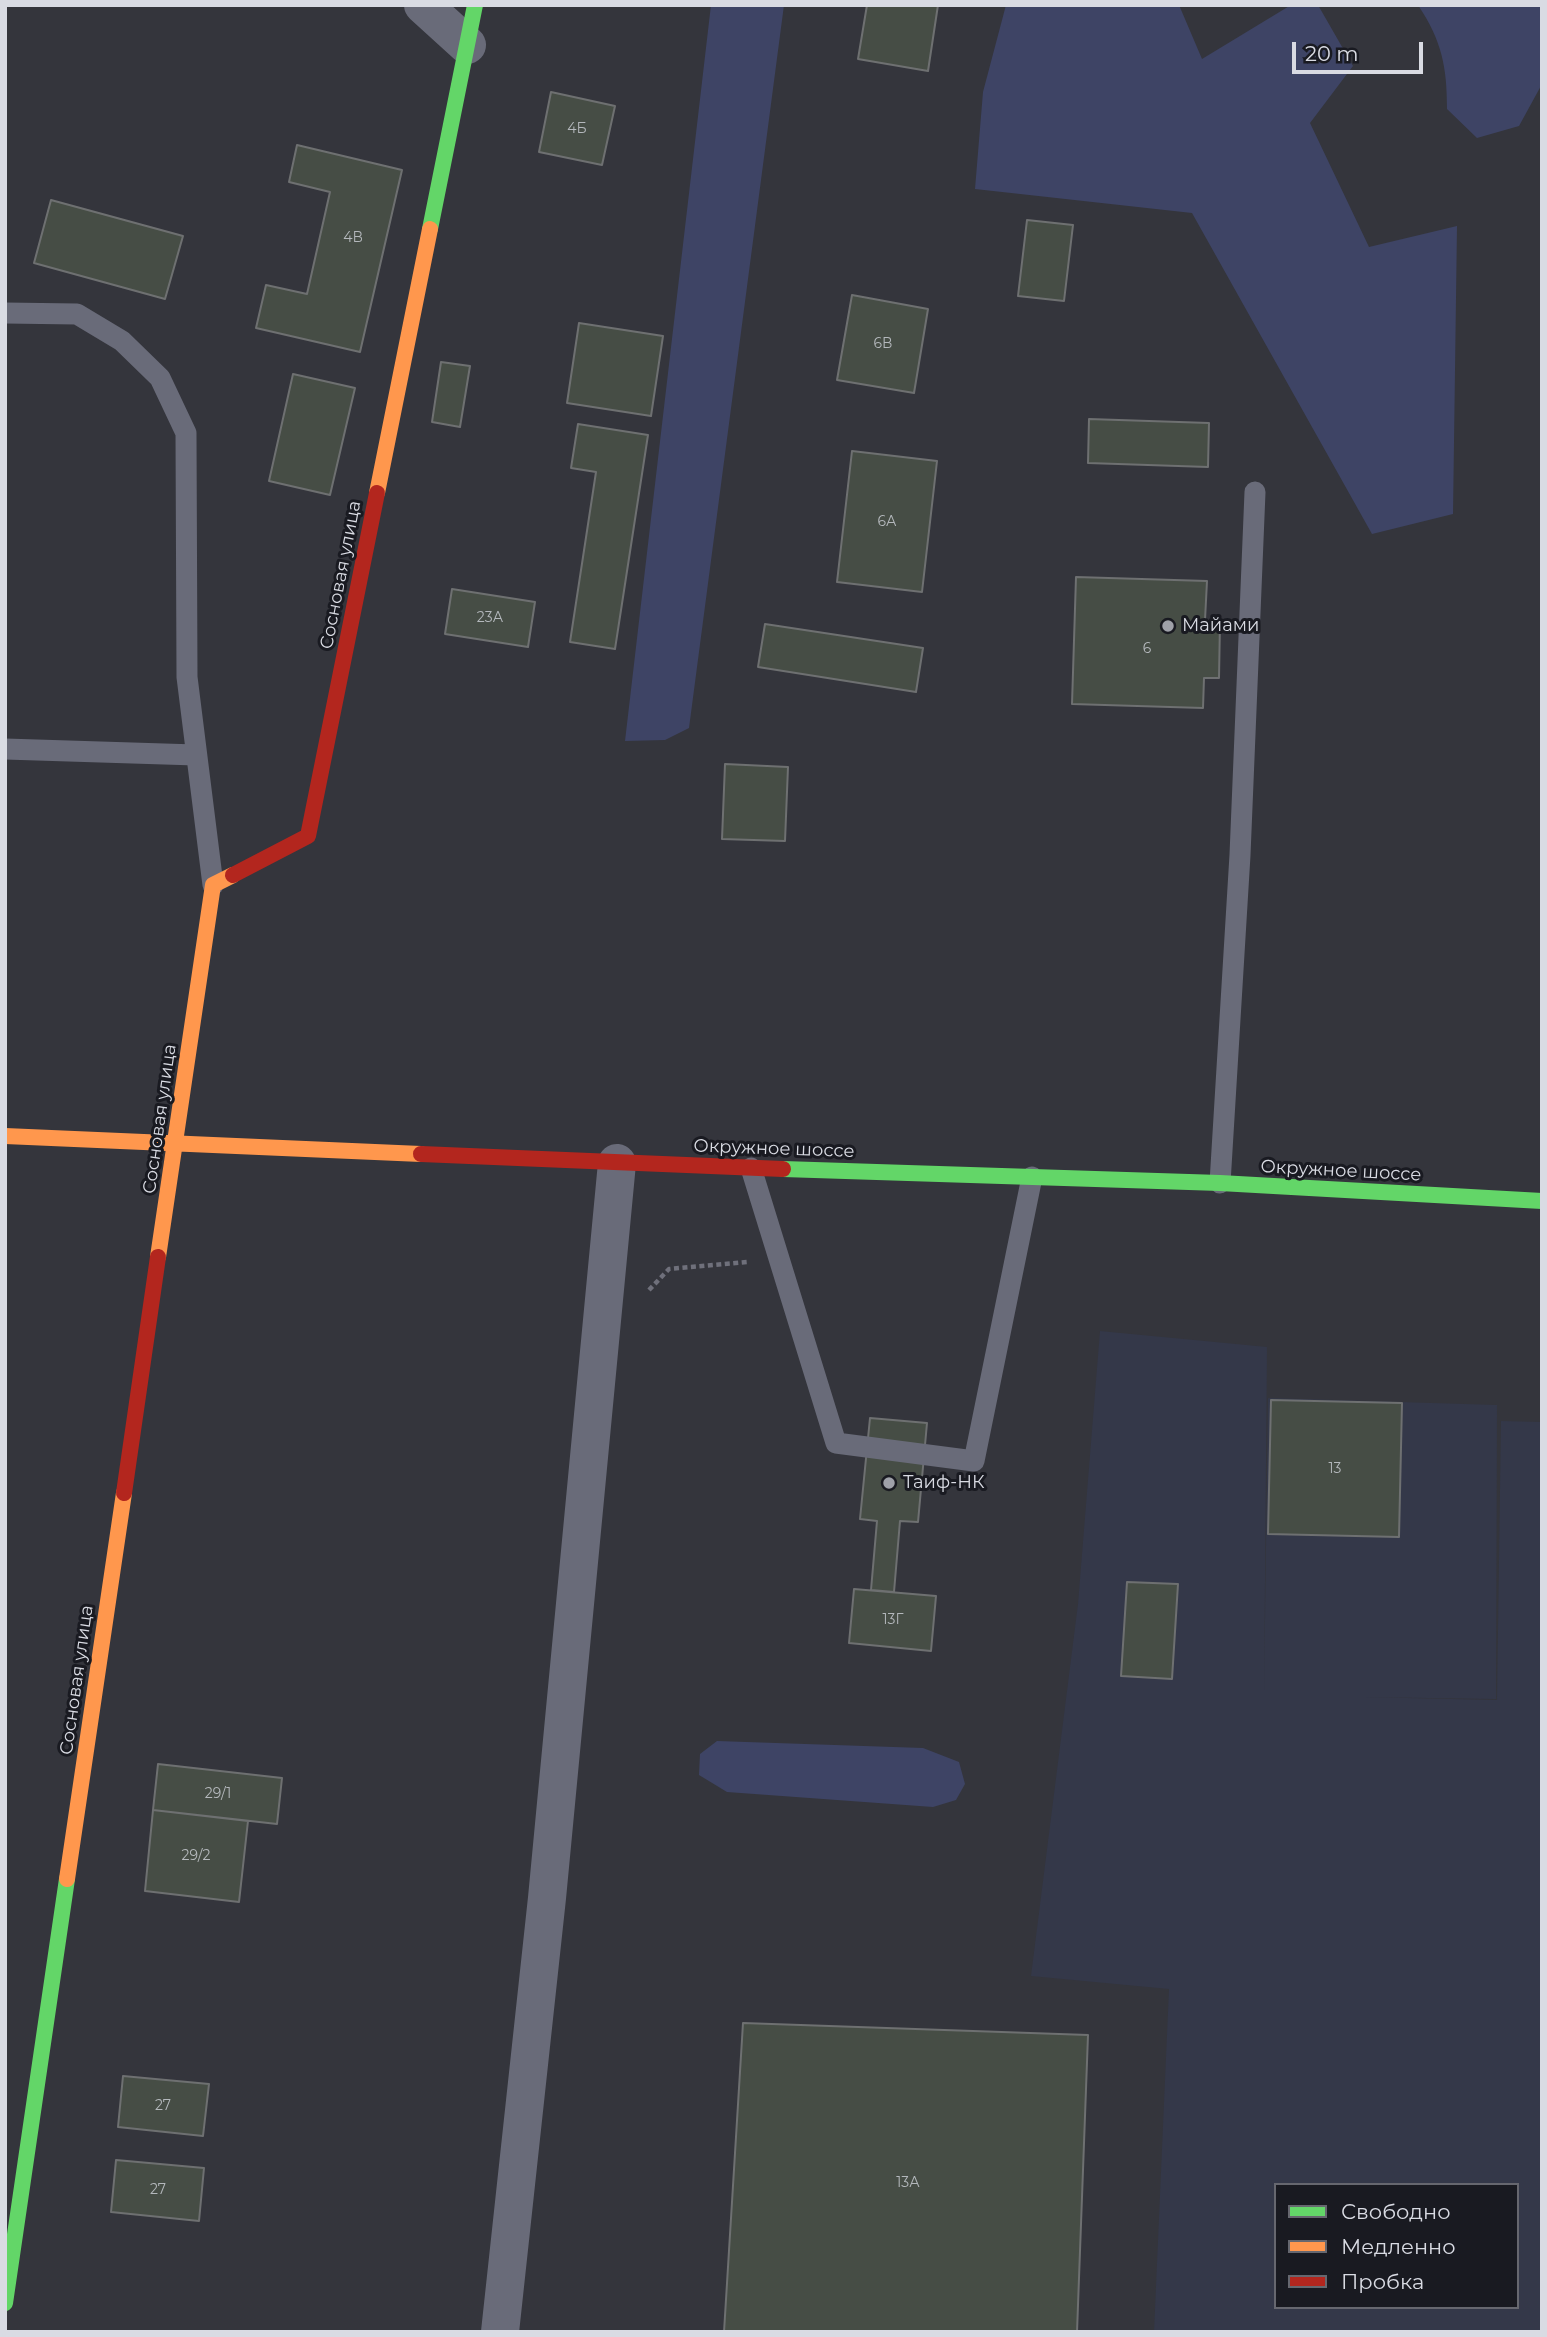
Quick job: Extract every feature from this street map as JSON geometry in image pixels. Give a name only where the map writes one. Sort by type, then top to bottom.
[{"type":"street","points":[[423,5],[467,45]]},
{"type":"street","name":"Сосновая улица","points":[[5,2303],[213,885],[308,836],[475,5]]},
{"type":"street","name":"Окружное шоссе","points":[[5,1136],[617,1163],[1220,1183],[1542,1201]]},
{"type":"street","points":[[500,2332],[547,1898],[617,1163]]},
{"type":"lane","points":[[5,313],[77,314],[122,341],[160,378],[186,433],[187,677],[213,885]]},
{"type":"lane","points":[[1220,1183],[1240,855],[1255,492]]},
{"type":"lane","points":[[5,749],[196,755]]},
{"type":"lane","points":[[751,1168],[836,1443],[974,1461],[1032,1177]]},
{"type":"shaded area","points":[[711,5],[784,5],[689,728],[665,740],[625,741]]},
{"type":"shaded area","points":[[1006,5],[1179,5],[1202,59],[1291,5],[1318,5],[1353,66],[1310,123],[1369,247],[1457,226],[1453,514],[1372,534],[1192,213],[975,189],[983,92]]},
{"type":"shaded area","points":[[1418,5],[1542,5],[1542,84],[1519,126],[1477,138],[1447,109],[1442,55],[1433,31]]},
{"type":"shaded area","points":[[1100,1331],[1267,1347],[1264,1695],[1268,1398],[1497,1405],[1496,1699],[1362,1697],[1497,1700],[1501,1421],[1542,1422],[1542,2332],[1154,2332],[1169,1989],[1031,1976],[1078,1604]]},
{"type":"shaded area","points":[[717,1741],[923,1748],[959,1762],[965,1784],[956,1800],[933,1807],[727,1792],[699,1775],[700,1754]]},
{"type":"building","points":[[867,5],[938,5],[928,71],[858,59]]},
{"type":"building","points":[[551,92],[615,106],[602,165],[539,152]]},
{"type":"building","points":[[297,145],[402,170],[360,352],[256,328],[266,285],[307,294],[330,192],[289,182]]},
{"type":"building","points":[[51,200],[183,236],[165,299],[34,263]]},
{"type":"building","points":[[1027,220],[1073,225],[1064,301],[1018,296]]},
{"type":"building","points":[[852,295],[928,309],[914,393],[837,380]]},
{"type":"building","points":[[579,323],[663,336],[651,416],[567,403]]},
{"type":"building","points":[[441,362],[470,366],[460,427],[432,422]]},
{"type":"building","points":[[293,374],[355,388],[330,495],[269,481]]},
{"type":"building","points":[[1089,419],[1209,423],[1208,467],[1088,463]]},
{"type":"building","points":[[578,424],[648,435],[615,649],[570,642],[596,472],[571,468]]},
{"type":"building","points":[[852,451],[937,461],[922,592],[837,582]]},
{"type":"building","points":[[1076,577],[1207,581],[1205,620],[1220,621],[1219,678],[1204,678],[1203,708],[1072,704]]},
{"type":"building","points":[[452,589],[535,602],[528,647],[445,634]]},
{"type":"building","points":[[765,624],[923,648],[916,692],[758,667]]},
{"type":"building","points":[[725,764],[788,767],[785,841],[722,839]]},
{"type":"building","points":[[1271,1400],[1402,1403],[1399,1537],[1268,1534]]},
{"type":"building","points":[[870,1418],[927,1423],[918,1522],[900,1521],[894,1592],[871,1590],[877,1521],[860,1519]]},
{"type":"building","points":[[1127,1582],[1178,1584],[1172,1679],[1121,1676]]},
{"type":"building","points":[[854,1589],[936,1596],[931,1651],[849,1643]]},
{"type":"building","points":[[158,1764],[282,1778],[277,1824],[153,1810]]},
{"type":"building","points":[[153,1810],[248,1821],[239,1902],[145,1891]]},
{"type":"building","points":[[743,2023],[1088,2035],[1077,2332],[724,2332]]},
{"type":"building","points":[[123,2076],[209,2084],[203,2136],[118,2127]]},
{"type":"building","points":[[116,2160],[204,2168],[199,2221],[111,2212]]},
{"type":"traffic: fast","points":[[430,229],[475,5]]},
{"type":"traffic: fast","points":[[783,1169],[1220,1183],[1542,1201]]},
{"type":"traffic: fast","points":[[5,2303],[67,1879]]},
{"type":"traffic: slow","points":[[377,493],[430,229]]},
{"type":"traffic: slow","points":[[158,1257],[213,885],[233,875]]},
{"type":"traffic: slow","points":[[5,1136],[421,1154]]},
{"type":"traffic: slow","points":[[67,1879],[124,1493]]},
{"type":"traffic: jam","points":[[233,875],[308,836],[377,493]]},
{"type":"traffic: jam","points":[[421,1154],[783,1169]]},
{"type":"traffic: jam","points":[[124,1493],[158,1257]]},
{"type":"place","name":"Майами","points":[[1168,626]]},
{"type":"place","name":"Таиф-НК","points":[[889,1483]]}]
